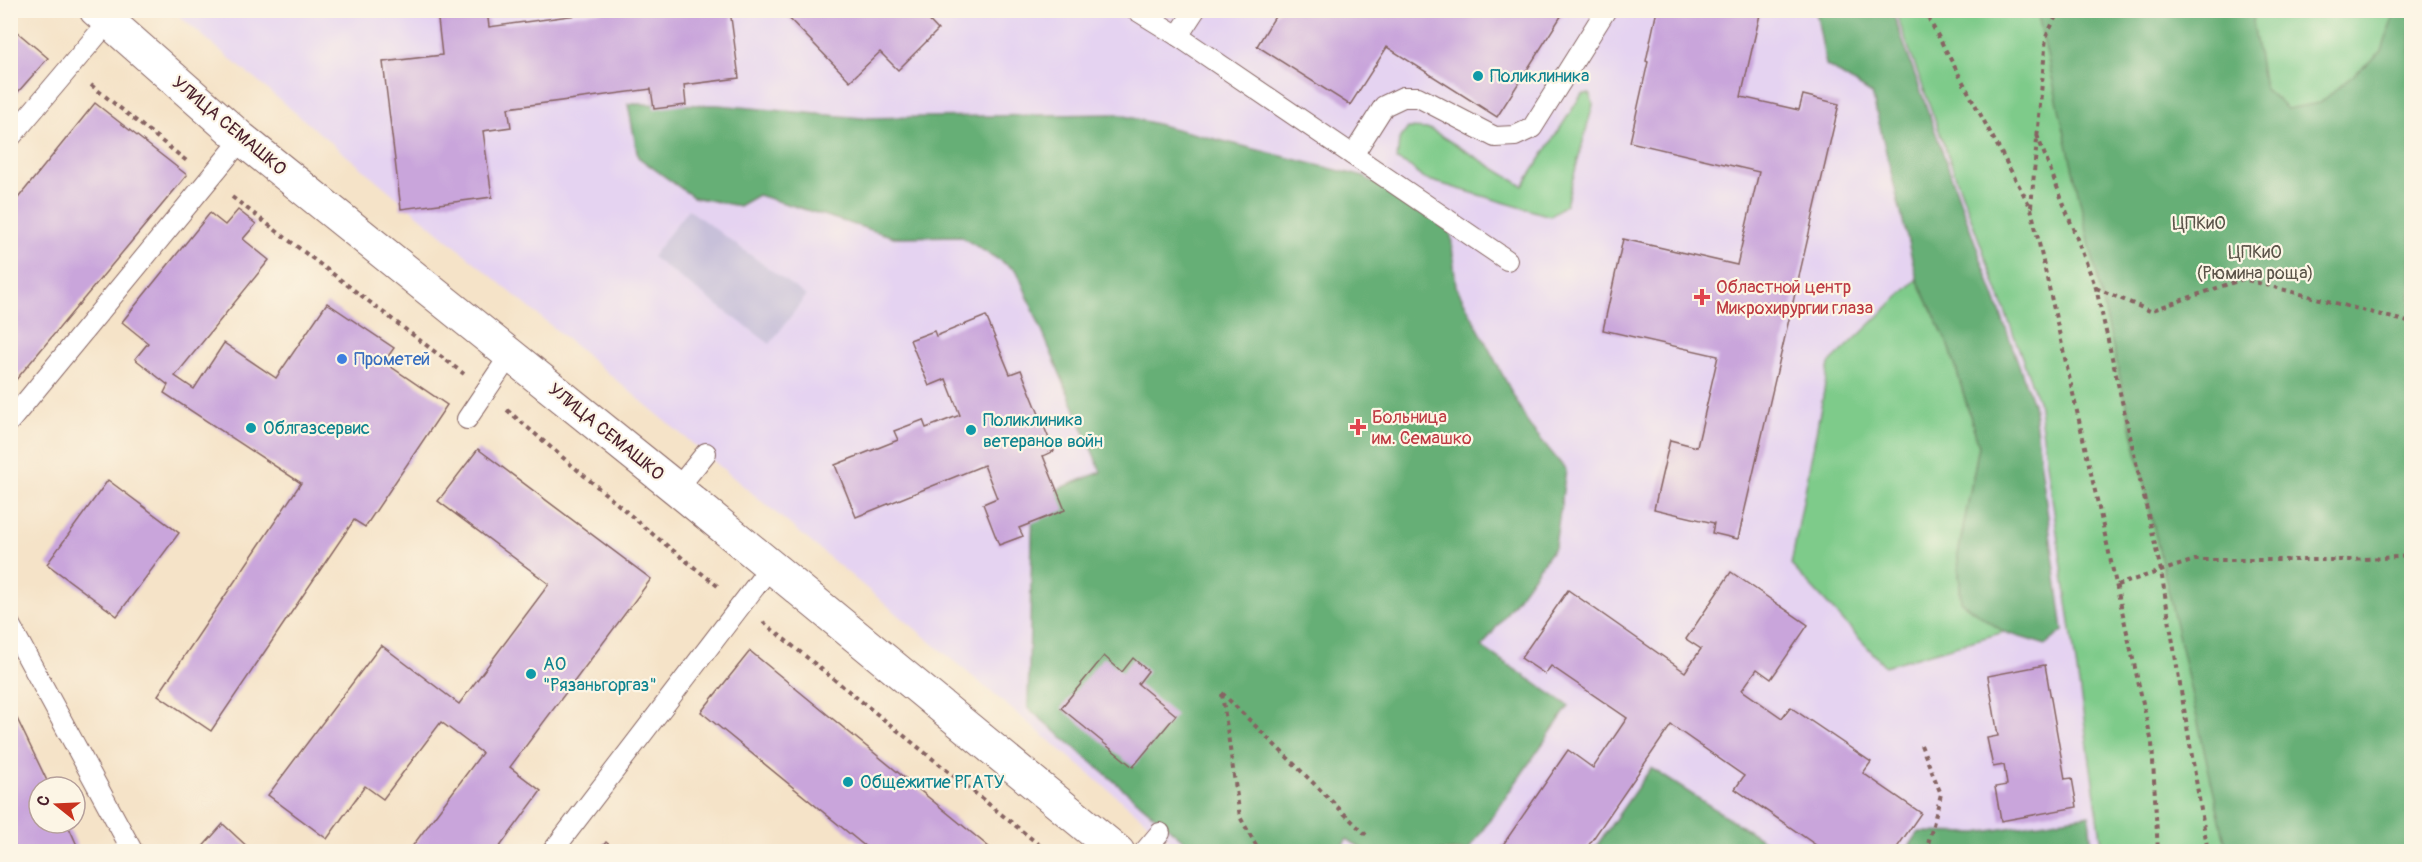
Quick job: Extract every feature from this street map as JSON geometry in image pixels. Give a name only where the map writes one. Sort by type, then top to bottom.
[{"type":"street","name":"УЛИЦА СЕМАШКО","points":[[102,16],[242,139],[771,566],[1118,852]]},
{"type":"lane","points":[[1136,10],[1178,36],[1507,260]]},
{"type":"lane","points":[[1178,36],[1195,10]]},
{"type":"lane","points":[[1353,155],[1383,106],[1403,97],[1418,97],[1495,137],[1515,136],[1532,128],[1606,10]]},
{"type":"lane","points":[[10,138],[67,70],[102,16]]},
{"type":"lane","points":[[10,421],[242,139]]},
{"type":"lane","points":[[467,419],[510,355]]},
{"type":"lane","points":[[676,489],[706,453]]},
{"type":"lane","points":[[552,852],[771,566]]},
{"type":"lane","points":[[10,625],[133,852]]},
{"type":"lane","points":[[1144,852],[1160,833]]},
{"type":"path","points":[[1924,10],[2031,208],[2152,743],[2158,852]]},
{"type":"path","points":[[2031,208],[2046,38],[2059,10]]},
{"type":"path","points":[[67,70],[94,87],[209,179],[485,392],[655,536],[1048,852]]},
{"type":"path","points":[[2037,135],[2096,288],[2161,571],[2208,852]]},
{"type":"path","points":[[2096,288],[2150,311],[2243,279],[2412,322]]},
{"type":"path","points":[[2117,585],[2195,560],[2351,560],[2412,556]]},
{"type":"path","points":[[1260,852],[1240,817],[1222,693],[1366,835]]},
{"type":"path","points":[[1921,745],[1941,794],[1926,852]]},
{"type":"shaded area","name":"Больница им. Семашко","points":[[173,11],[1895,11],[2038,401],[2103,851],[1182,851]]},
{"type":"shaded area","points":[[688,209],[806,296],[770,344],[652,257]]},
{"type":"green space","points":[[1816,11],[1892,11],[2033,404],[2063,631],[2046,645],[2004,632],[1961,602],[1958,555],[1979,446],[1950,348],[1917,279],[1872,94],[1826,65]]},
{"type":"green space","name":"ЦПКиО (Рюмина роща)","points":[[1895,11],[2411,11],[2411,851],[2103,851],[2038,401]]},
{"type":"green space","name":"ЦПКиО (Рюмина роща)","points":[[2037,11],[2255,11],[2253,22],[2264,88],[2287,109],[2320,103],[2382,51],[2395,11],[2411,11],[2411,851],[2227,851]]},
{"type":"green space","points":[[1582,94],[1590,94],[1593,105],[1566,204],[1550,216],[1422,178],[1411,167],[1397,160],[1399,140],[1408,128],[1430,129],[1523,186]]},
{"type":"green space","points":[[628,104],[718,105],[862,118],[1117,114],[1364,177],[1450,225],[1456,286],[1529,425],[1566,470],[1555,546],[1482,647],[1569,706],[1468,851],[1366,851],[1347,839],[1338,851],[1196,851],[1028,708],[1033,499],[1101,472],[1017,271],[960,236],[894,237],[758,195],[739,206],[693,197],[638,157]]},
{"type":"green space","points":[[1917,279],[1950,348],[1979,446],[1958,555],[1961,602],[2004,632],[1885,666],[1791,565],[1829,364]]},
{"type":"green space","points":[[1651,768],[1780,851],[1593,851]]},
{"type":"green space","points":[[2089,815],[2092,851],[1906,851],[1919,832],[1977,833]]},
{"type":"building","points":[[487,10],[489,27],[614,10],[730,10],[739,78],[684,85],[686,105],[654,109],[651,89],[508,108],[511,127],[483,131],[492,197],[401,209],[383,62],[442,55],[437,11]]},
{"type":"building","points":[[781,10],[919,10],[938,30],[898,70],[880,52],[850,81]]},
{"type":"building","name":"Поликлиника","points":[[1279,10],[1565,10],[1497,117],[1387,47],[1350,105],[1257,46]]},
{"type":"building","name":"Областной центр Микрохирургии глаза","points":[[1657,10],[1761,10],[1741,97],[1799,110],[1803,95],[1839,104],[1738,539],[1712,533],[1714,523],[1654,509],[1670,440],[1697,447],[1718,356],[1603,330],[1623,239],[1737,265],[1759,172],[1630,142]]},
{"type":"building","points":[[10,26],[48,58],[10,101]]},
{"type":"building","points":[[95,103],[187,175],[10,387],[10,208]]},
{"type":"building","points":[[238,210],[256,224],[243,239],[269,260],[175,376],[194,389],[224,343],[276,378],[327,303],[394,348],[384,362],[447,405],[365,527],[354,520],[211,731],[158,695],[301,483],[164,393],[168,385],[135,359],[148,343],[122,322],[210,213],[225,225]]},
{"type":"building","name":"Поликлиника ветеранов войн","points":[[986,316],[1010,374],[1021,370],[1054,451],[1043,456],[1065,510],[1019,528],[1023,536],[999,545],[983,504],[997,498],[984,465],[856,517],[835,465],[898,440],[894,431],[923,420],[926,428],[960,415],[946,379],[929,386],[910,340],[934,331],[936,336]]},
{"type":"building","name":"АО \"Рязаньгоргаз\"","points":[[478,449],[651,579],[510,767],[541,791],[496,852],[408,852],[482,753],[441,722],[383,799],[365,786],[327,839],[268,795],[381,645],[459,704],[549,584],[438,501]]},
{"type":"building","points":[[108,480],[179,533],[117,616],[47,564]]},
{"type":"building","points":[[1731,572],[1808,625],[1771,679],[1757,669],[1742,690],[1782,718],[1790,707],[1871,762],[1863,773],[1921,813],[1894,852],[1826,852],[1735,789],[1744,776],[1671,725],[1584,852],[1498,852],[1568,750],[1593,768],[1627,718],[1551,666],[1545,674],[1521,658],[1568,590],[1685,672],[1701,649],[1686,639]]},
{"type":"building","name":"Общежитие РГАТУ","points":[[750,651],[995,852],[872,852],[701,712]]},
{"type":"building","points":[[1104,656],[1122,672],[1133,658],[1148,671],[1138,684],[1176,715],[1133,767],[1061,708]]},
{"type":"building","points":[[2045,665],[2065,779],[2072,778],[2077,807],[2001,821],[1995,787],[2007,785],[2004,765],[1993,767],[1987,738],[1998,736],[1988,676]]},
{"type":"building","points":[[10,704],[44,775],[27,775],[27,835],[72,835],[80,852],[10,852]]},
{"type":"building","points":[[223,824],[253,852],[198,852]]},
{"type":"building","points":[[606,842],[618,852],[598,852]]},
{"type":"place","name":"Поликлиника","points":[[1478,76]]},
{"type":"place","name":"Областной центр Микрохирургии глаза","points":[[1702,297]]},
{"type":"place","name":"Прометей","points":[[342,359]]},
{"type":"place","name":"Больница им. Семашко","points":[[1358,427]]},
{"type":"place","name":"Облгазсервис","points":[[251,428]]},
{"type":"place","name":"Поликлиника ветеранов войн","points":[[971,430]]},
{"type":"place","name":"АО \"Рязаньгоргаз\"","points":[[531,674]]},
{"type":"place","name":"Общежитие РГАТУ","points":[[848,782]]},
{"type":"park label","name":"ЦПКиО","points":[[2199,223]]}]
